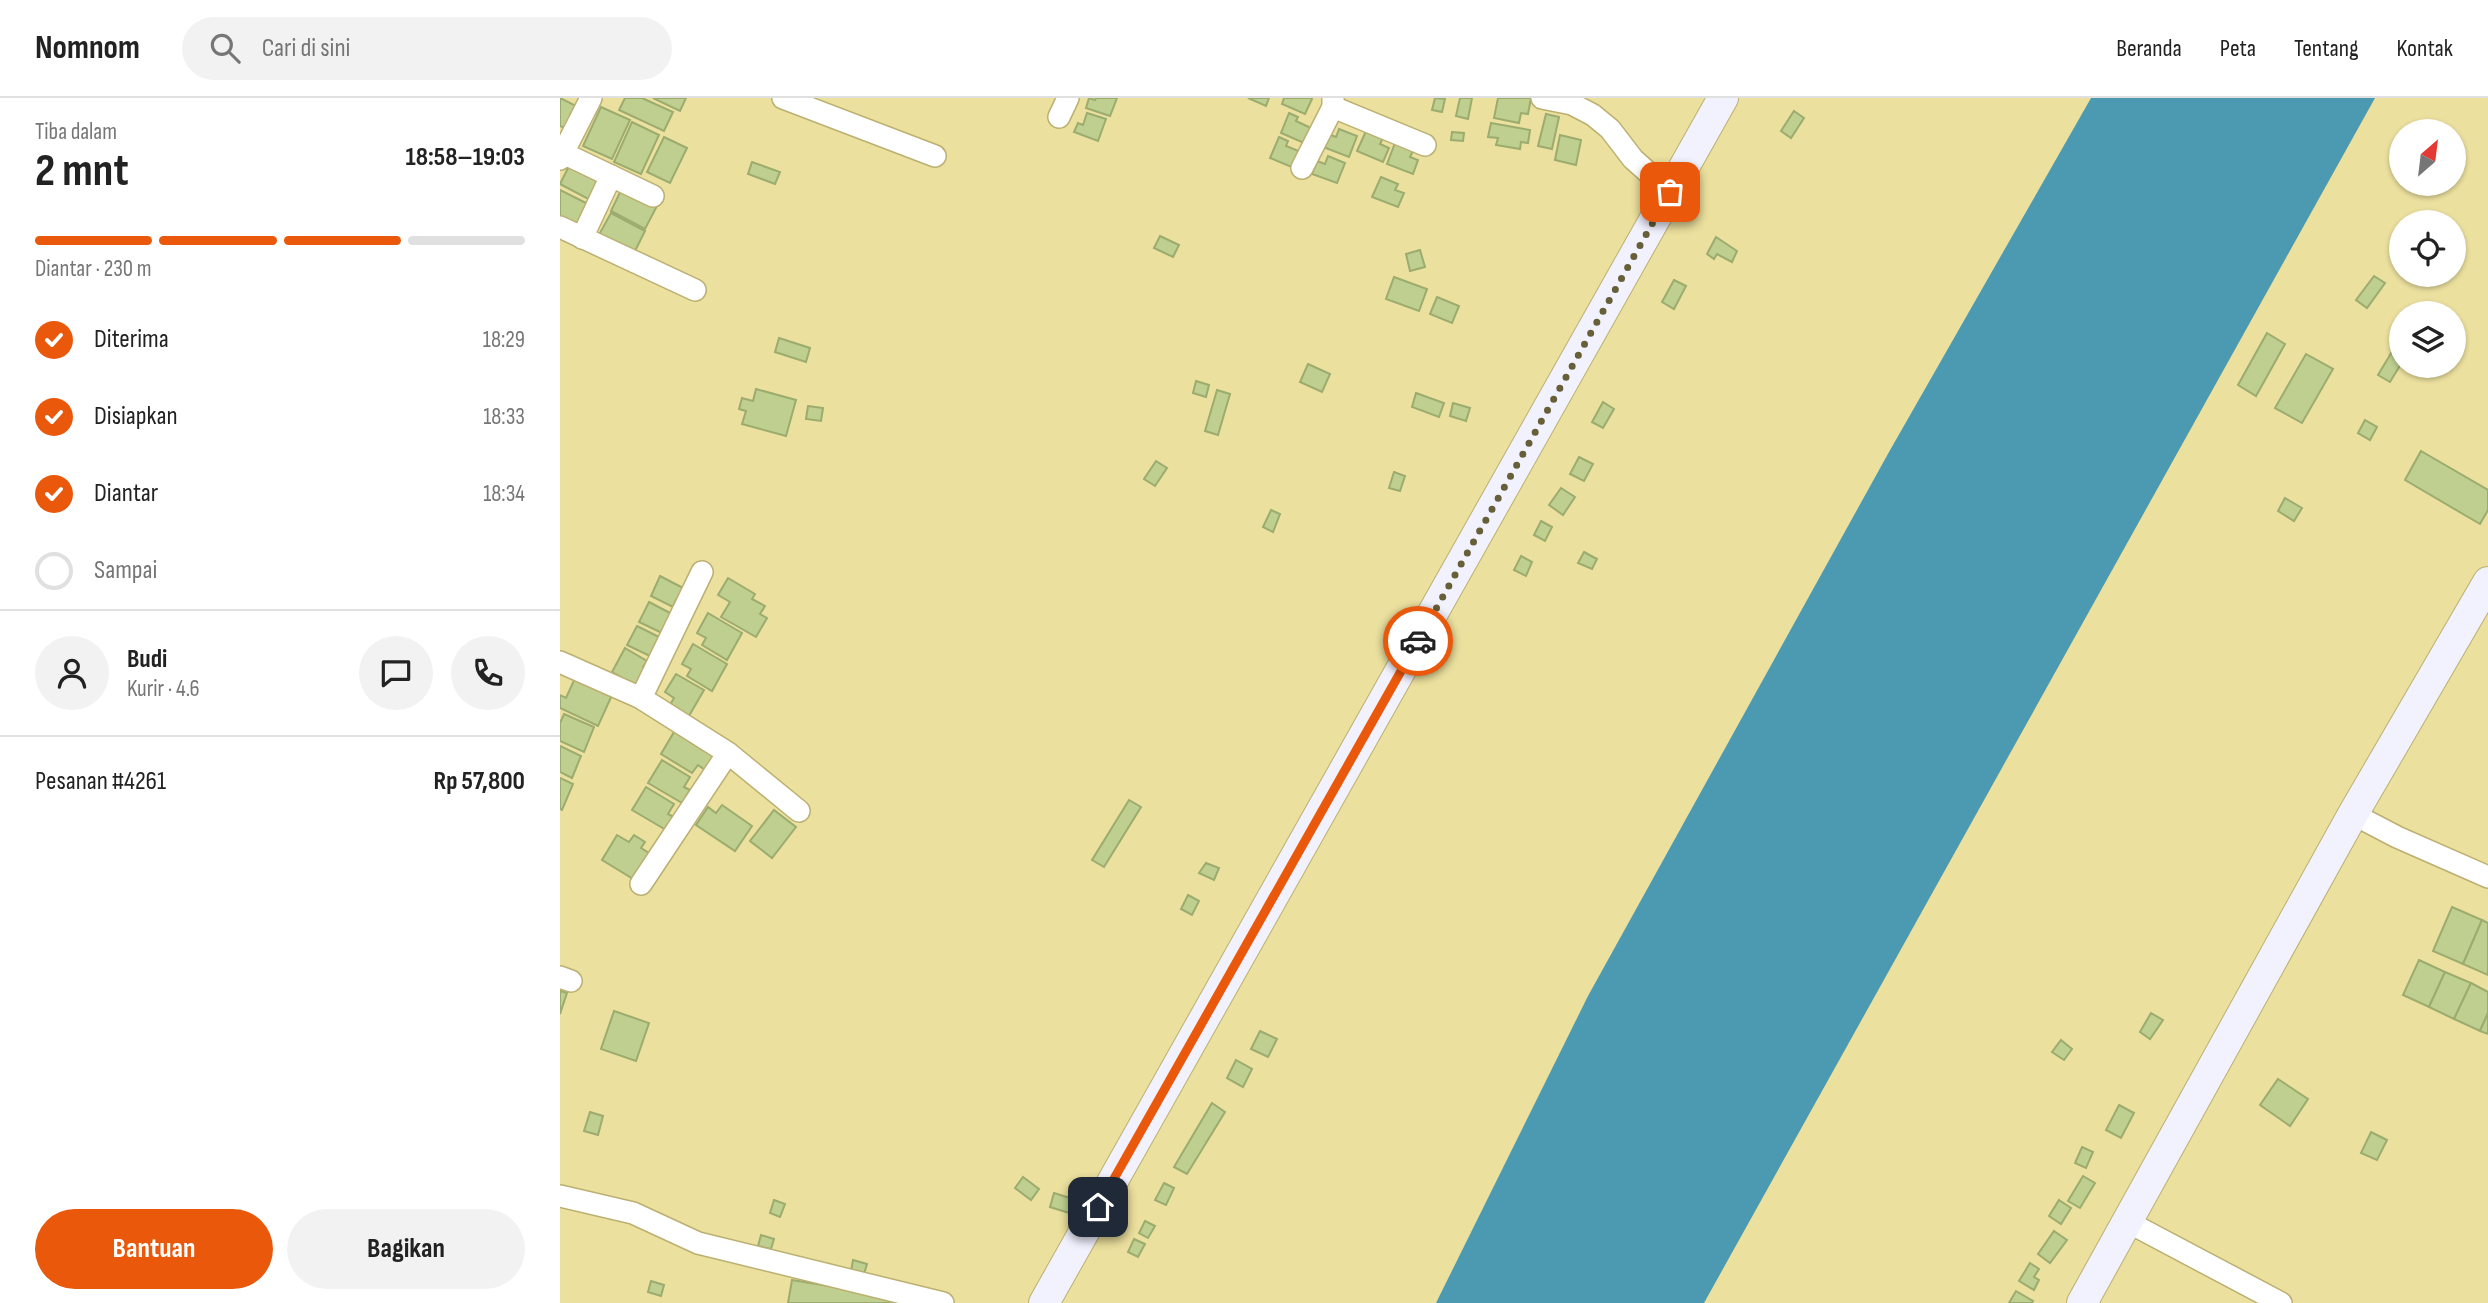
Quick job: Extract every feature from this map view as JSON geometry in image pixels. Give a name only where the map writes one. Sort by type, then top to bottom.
[{"type":"street","points":[[591,98],[561,156],[653,195]]},
{"type":"street","points":[[783,98],[935,156]]},
{"type":"street","points":[[1542,98],[1572,104],[1593,115],[1610,129],[1633,159],[1670,192]]},
{"type":"street","points":[[1044,1303],[1723,98]]},
{"type":"street","points":[[1302,168],[1333,103],[1425,145]]},
{"type":"street","points":[[582,238],[611,176]]},
{"type":"street","points":[[560,227],[695,290]]},
{"type":"street","points":[[641,698],[702,572]]},
{"type":"street","points":[[2082,1303],[2137,1227],[2376,826],[2488,582]]},
{"type":"street","points":[[560,662],[641,698],[728,753],[799,811]]},
{"type":"street","points":[[641,884],[728,753]]},
{"type":"street","points":[[2376,826],[2488,877]]},
{"type":"street","points":[[560,1196],[633,1213],[698,1242],[943,1303]]},
{"type":"street","points":[[2137,1227],[2281,1303]]},
{"type":"water","points":[[2091,98],[2375,98],[1704,1303],[1436,1303],[1588,996],[1889,452]]},
{"type":"building","points":[[560,98],[580,108],[568,130],[560,126]]},
{"type":"building","points":[[625,98],[642,98],[673,112],[664,131],[619,110]]},
{"type":"building","points":[[653,98],[686,98],[680,111]]},
{"type":"building","points":[[1089,98],[1117,98],[1110,116],[1086,108]]},
{"type":"building","points":[[1248,98],[1269,98],[1266,106]]},
{"type":"building","points":[[1284,98],[1312,99],[1305,114],[1282,104]]},
{"type":"building","points":[[1435,98],[1445,99],[1442,112],[1432,110]]},
{"type":"building","points":[[1460,98],[1472,98],[1468,119],[1456,116]]},
{"type":"building","points":[[1498,98],[1531,98],[1528,114],[1521,113],[1519,123],[1494,118]]},
{"type":"building","points":[[601,107],[630,120],[612,159],[583,146]]},
{"type":"building","points":[[1794,111],[1804,118],[1791,138],[1781,131]]},
{"type":"building","points":[[1087,113],[1106,119],[1098,141],[1074,132],[1078,123],[1083,125]]},
{"type":"building","points":[[1289,113],[1298,117],[1296,121],[1311,128],[1304,143],[1281,133]]},
{"type":"building","points":[[1546,114],[1559,117],[1552,149],[1538,146]]},
{"type":"building","points":[[632,122],[659,135],[641,174],[614,162]]},
{"type":"building","points":[[1491,123],[1530,130],[1528,143],[1521,142],[1520,149],[1496,145],[1498,138],[1488,137]]},
{"type":"building","points":[[1339,129],[1357,136],[1349,157],[1323,147],[1328,134],[1336,137]]},
{"type":"building","points":[[1366,131],[1383,138],[1380,144],[1389,148],[1383,162],[1357,151]]},
{"type":"building","points":[[1452,132],[1464,133],[1463,141],[1451,140]]},
{"type":"building","points":[[1560,135],[1581,140],[1576,165],[1555,160]]},
{"type":"building","points":[[664,137],[687,148],[670,183],[647,172]]},
{"type":"building","points":[[1279,137],[1288,141],[1286,146],[1301,152],[1294,168],[1270,158]]},
{"type":"building","points":[[1395,143],[1413,151],[1410,157],[1418,160],[1413,174],[1387,164]]},
{"type":"building","points":[[1328,156],[1345,163],[1337,183],[1312,174],[1317,161],[1325,164]]},
{"type":"building","points":[[571,162],[603,179],[592,201],[560,184]]},
{"type":"building","points":[[752,162],[780,172],[775,184],[748,174]]},
{"type":"building","points":[[1381,177],[1398,184],[1395,190],[1404,193],[1398,207],[1372,197]]},
{"type":"building","points":[[623,186],[658,204],[645,229],[611,211]]},
{"type":"building","points":[[560,190],[590,205],[577,230],[560,221]]},
{"type":"building","points":[[611,213],[645,231],[631,259],[596,240]]},
{"type":"building","points":[[1160,236],[1179,245],[1173,257],[1154,248]]},
{"type":"building","points":[[1716,237],[1737,251],[1732,262],[1717,254],[1714,259],[1707,254]]},
{"type":"building","points":[[1420,250],[1425,267],[1410,271],[1406,254]]},
{"type":"building","points":[[2374,276],[2385,283],[2367,308],[2356,300]]},
{"type":"building","points":[[1394,277],[1427,289],[1419,311],[1386,299]]},
{"type":"building","points":[[1674,280],[1686,286],[1674,309],[1662,302]]},
{"type":"building","points":[[1437,297],[1459,306],[1452,323],[1430,314]]},
{"type":"building","points":[[2267,333],[2285,344],[2256,396],[2238,385]]},
{"type":"building","points":[[779,338],[810,348],[806,362],[775,352]]},
{"type":"building","points":[[2306,354],[2333,369],[2302,423],[2275,408]]},
{"type":"building","points":[[2389,357],[2389,378],[2392,378],[2390,382],[2378,375]]},
{"type":"building","points":[[1308,364],[1330,374],[1322,392],[1300,382]]},
{"type":"building","points":[[1196,381],[1209,385],[1206,397],[1193,393]]},
{"type":"building","points":[[756,389],[796,400],[786,436],[742,424],[746,411],[739,409],[742,398],[753,401]]},
{"type":"building","points":[[1217,390],[1230,394],[1218,435],[1205,431]]},
{"type":"building","points":[[1416,393],[1444,403],[1439,417],[1412,407]]},
{"type":"building","points":[[1603,402],[1614,409],[1603,428],[1592,422]]},
{"type":"building","points":[[1453,403],[1470,408],[1466,421],[1450,416]]},
{"type":"building","points":[[808,406],[823,408],[821,421],[806,419]]},
{"type":"building","points":[[2365,420],[2377,427],[2370,440],[2358,433]]},
{"type":"building","points":[[2421,451],[2488,490],[2488,510],[2480,524],[2405,480]]},
{"type":"building","points":[[1579,457],[1593,464],[1584,481],[1570,474]]},
{"type":"building","points":[[1156,461],[1167,468],[1155,486],[1144,479]]},
{"type":"building","points":[[1394,472],[1405,476],[1400,491],[1389,488]]},
{"type":"building","points":[[1561,488],[1575,497],[1563,515],[1549,505]]},
{"type":"building","points":[[2285,498],[2302,508],[2294,521],[2278,511]]},
{"type":"building","points":[[1271,510],[1280,514],[1273,532],[1263,527]]},
{"type":"building","points":[[1541,521],[1552,527],[1545,541],[1534,535]]},
{"type":"building","points":[[1584,552],[1597,559],[1592,569],[1578,563]]},
{"type":"building","points":[[1521,556],[1532,562],[1526,576],[1514,570]]},
{"type":"building","points":[[660,576],[687,590],[681,603],[676,600],[673,607],[651,596]]},
{"type":"building","points":[[728,578],[755,594],[752,599],[765,606],[760,614],[767,618],[756,637],[721,617],[730,602],[718,595]]},
{"type":"building","points":[[649,602],[676,616],[662,633],[639,622]]},
{"type":"building","points":[[708,613],[742,633],[727,660],[702,645],[706,638],[697,633]]},
{"type":"building","points":[[637,626],[659,637],[656,643],[660,646],[654,658],[627,645]]},
{"type":"building","points":[[693,644],[727,664],[712,691],[687,676],[691,669],[682,664]]},
{"type":"building","points":[[625,648],[647,661],[643,667],[648,670],[638,687],[612,672]]},
{"type":"building","points":[[676,674],[704,690],[689,716],[670,705],[674,698],[665,692]]},
{"type":"building","points":[[576,676],[613,693],[598,726],[560,708],[560,695],[566,698]]},
{"type":"building","points":[[564,714],[594,727],[584,752],[560,741],[560,723]]},
{"type":"building","points":[[677,727],[719,753],[708,772],[698,765],[692,773],[661,754]]},
{"type":"building","points":[[560,746],[581,756],[572,778],[560,772]]},
{"type":"building","points":[[662,760],[690,777],[684,787],[690,790],[682,803],[648,783]]},
{"type":"building","points":[[560,778],[573,784],[562,810],[560,809]]},
{"type":"building","points":[[646,787],[674,804],[668,814],[674,817],[666,830],[632,810]]},
{"type":"building","points":[[1129,800],[1141,807],[1104,867],[1092,860]]},
{"type":"building","points":[[722,805],[752,826],[735,851],[696,825],[708,807],[716,813]]},
{"type":"building","points":[[774,810],[796,827],[772,858],[750,841]]},
{"type":"building","points":[[617,835],[629,842],[634,835],[645,842],[641,848],[654,856],[638,882],[602,860]]},
{"type":"building","points":[[1206,863],[1219,868],[1214,880],[1199,873]]},
{"type":"building","points":[[1188,895],[1199,901],[1192,915],[1181,909]]},
{"type":"building","points":[[2452,907],[2482,920],[2463,964],[2433,951]]},
{"type":"building","points":[[2482,920],[2488,923],[2488,975],[2463,964]]},
{"type":"building","points":[[2419,960],[2445,972],[2429,1007],[2403,995]]},
{"type":"building","points":[[2445,972],[2471,983],[2454,1019],[2429,1007]]},
{"type":"building","points":[[2471,983],[2488,992],[2488,1013],[2480,1031],[2454,1019]]},
{"type":"building","points":[[560,991],[567,993],[560,1014]]},
{"type":"building","points":[[614,1011],[649,1023],[636,1061],[601,1049]]},
{"type":"building","points":[[2151,1013],[2163,1020],[2150,1039],[2140,1032]]},
{"type":"building","points":[[2488,1013],[2488,1034],[2480,1031]]},
{"type":"building","points":[[1260,1031],[1277,1039],[1268,1057],[1251,1049]]},
{"type":"building","points":[[2061,1040],[2072,1049],[2064,1060],[2052,1052]]},
{"type":"building","points":[[1236,1060],[1252,1069],[1243,1087],[1227,1078]]},
{"type":"building","points":[[2278,1079],[2308,1099],[2290,1126],[2260,1105]]},
{"type":"building","points":[[1212,1103],[1225,1112],[1187,1174],[1174,1167]]},
{"type":"building","points":[[2119,1105],[2134,1113],[2121,1138],[2106,1130]]},
{"type":"building","points":[[590,1112],[603,1116],[598,1135],[584,1131]]},
{"type":"building","points":[[2371,1132],[2387,1140],[2377,1160],[2361,1153]]},
{"type":"building","points":[[2082,1147],[2093,1152],[2086,1168],[2075,1163]]},
{"type":"building","points":[[2083,1176],[2095,1183],[2080,1208],[2068,1201]]},
{"type":"building","points":[[1023,1177],[1039,1189],[1031,1200],[1015,1188]]},
{"type":"building","points":[[1164,1183],[1174,1188],[1166,1205],[1155,1200]]},
{"type":"building","points":[[1054,1193],[1073,1199],[1069,1213],[1050,1207]]},
{"type":"building","points":[[774,1200],[785,1204],[780,1217],[770,1213]]},
{"type":"building","points":[[2059,1200],[2071,1208],[2061,1224],[2049,1216]]},
{"type":"building","points":[[1145,1221],[1155,1226],[1148,1238],[1139,1233]]},
{"type":"building","points":[[2054,1231],[2067,1240],[2050,1263],[2038,1254]]},
{"type":"building","points":[[761,1235],[774,1239],[771,1249],[758,1246]]},
{"type":"building","points":[[1134,1239],[1145,1244],[1138,1257],[1128,1252]]},
{"type":"building","points":[[853,1260],[867,1264],[864,1274],[851,1271]]},
{"type":"building","points":[[2030,1263],[2039,1269],[2034,1277],[2039,1280],[2034,1290],[2019,1281]]},
{"type":"building","points":[[792,1280],[909,1299],[908,1303],[788,1303]]},
{"type":"building","points":[[651,1281],[664,1285],[661,1296],[648,1292]]},
{"type":"building","points":[[2016,1291],[2033,1301],[2032,1303],[2009,1303]]},
{"type":"way so far","points":[[1418,641],[1670,192]]},
{"type":"route","points":[[1098,1207],[1418,641]]}]
